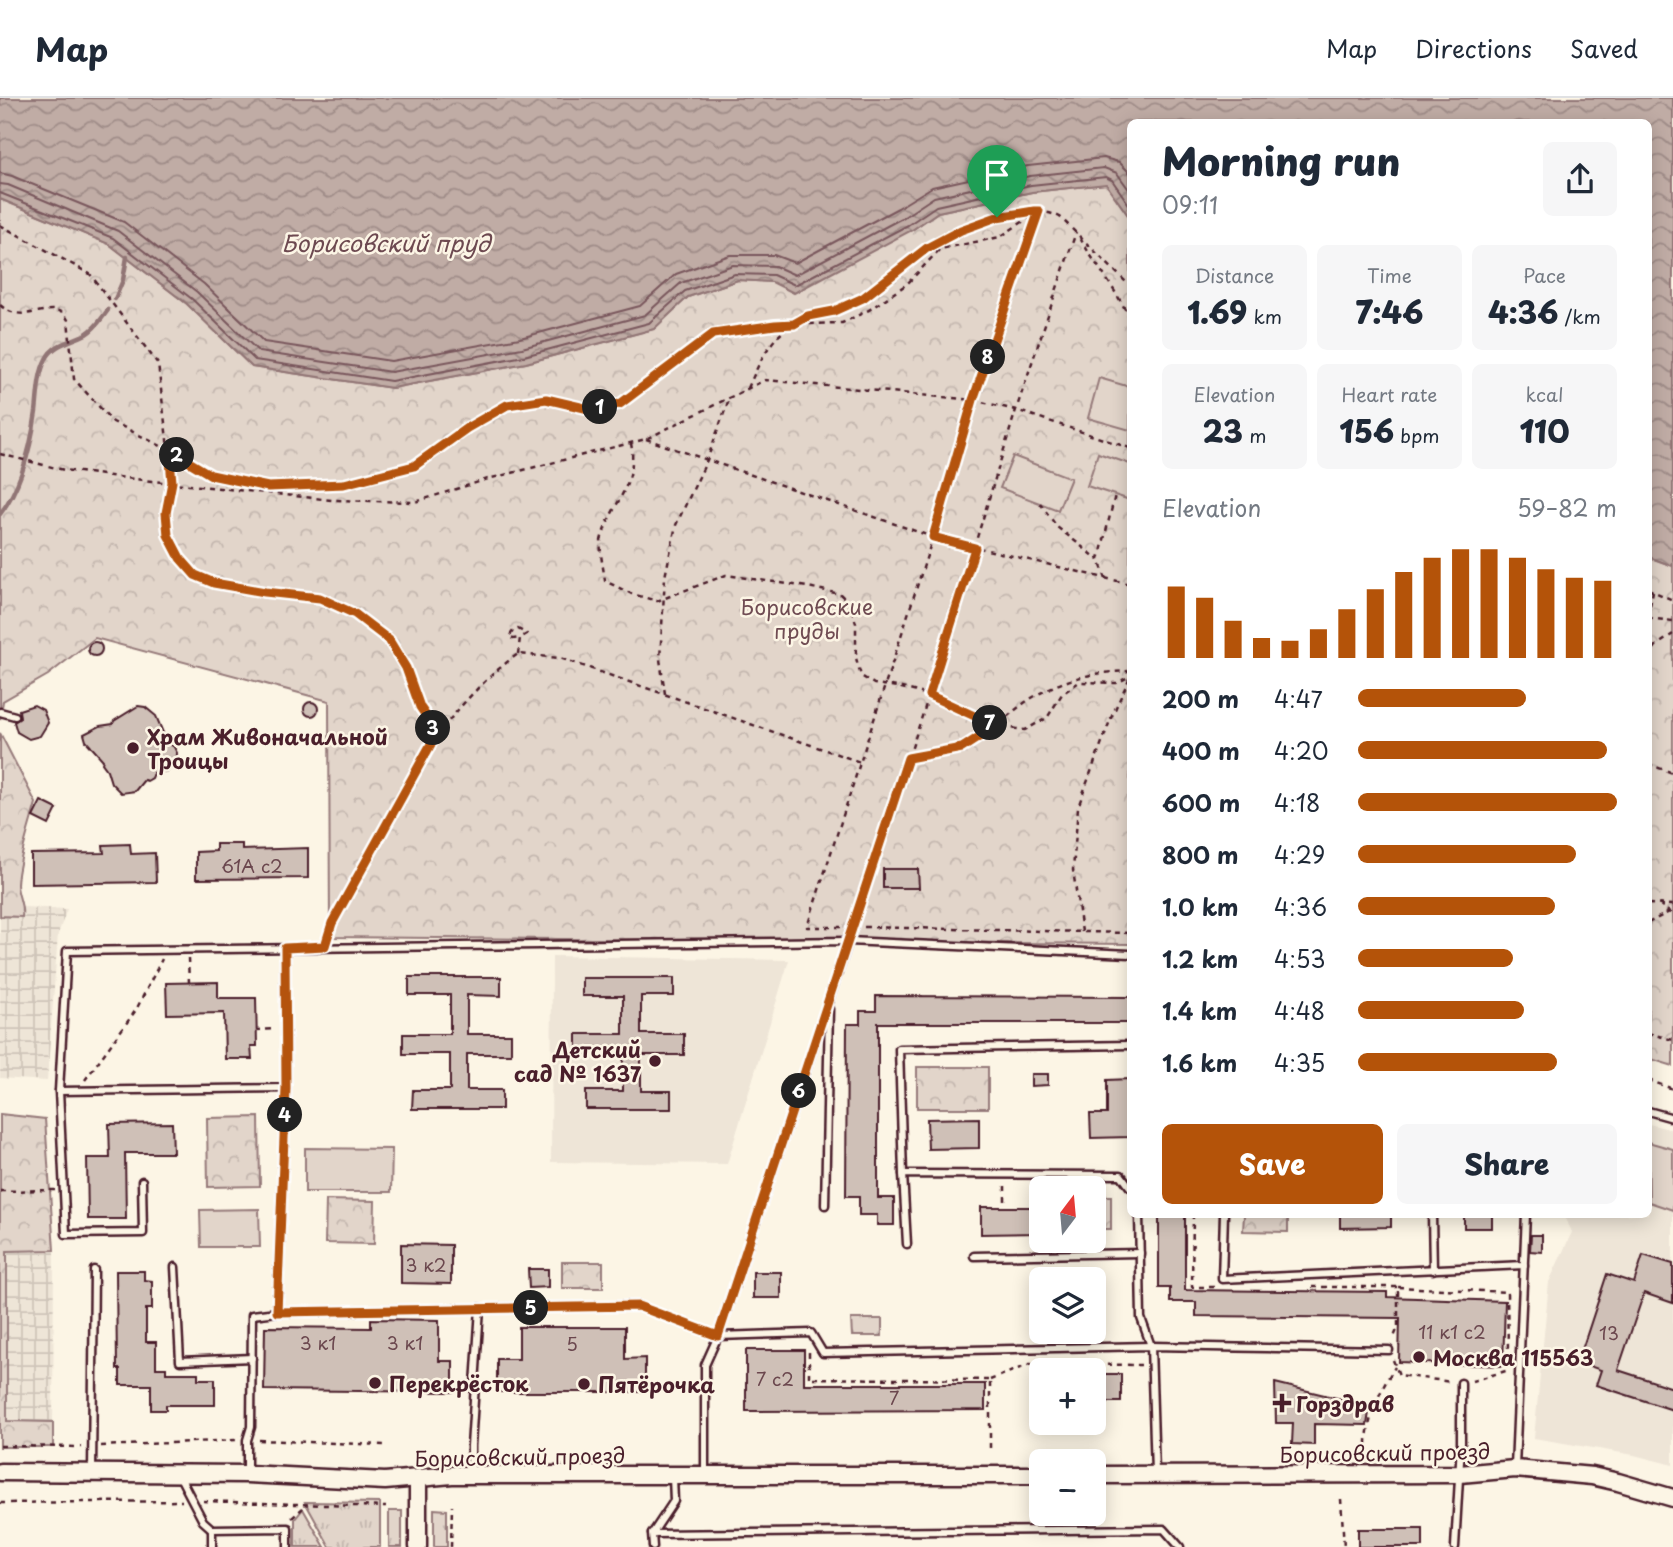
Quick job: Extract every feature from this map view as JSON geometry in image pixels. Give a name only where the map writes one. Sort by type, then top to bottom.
[{"type":"street","name":"Борисовский проезд","points":[[1106,1475],[1460,1474],[1515,1469],[1592,1476],[1673,1498]]},
{"type":"street","name":"Борисовский проезд","points":[[0,1472],[247,1474],[385,1481],[471,1475],[1029,1475]]},
{"type":"street","points":[[418,1478],[418,1547]]},
{"type":"lane","points":[[3,712],[15,716]]},
{"type":"lane","points":[[705,1475],[705,1365],[718,1336],[853,927]]},
{"type":"lane","points":[[142,1181],[143,1233],[66,1234],[59,1091],[66,951],[848,941],[1127,954]]},
{"type":"lane","points":[[277,1312],[286,1088],[285,948]]},
{"type":"lane","points":[[825,1205],[829,1000]]},
{"type":"lane","points":[[907,1244],[899,1049],[1127,1045]]},
{"type":"lane","points":[[59,1091],[286,1088]]},
{"type":"lane","points":[[1652,1112],[1673,1118]]},
{"type":"lane","points":[[903,1174],[1121,1175],[1127,1183]]},
{"type":"lane","points":[[1139,1218],[1141,1318],[1151,1346],[1155,1474]]},
{"type":"lane","points":[[1224,1218],[1222,1279],[1524,1265]]},
{"type":"lane","points":[[1432,1218],[1433,1270]]},
{"type":"lane","points":[[1515,1469],[1526,1218]]},
{"type":"lane","points":[[974,1256],[1140,1253]]},
{"type":"lane","points":[[175,1267],[180,1361],[252,1358]]},
{"type":"lane","points":[[92,1474],[94,1270]]},
{"type":"lane","points":[[247,1474],[247,1440],[251,1427],[252,1315],[277,1312],[638,1306]]},
{"type":"lane","points":[[471,1475],[481,1308]]},
{"type":"lane","points":[[718,1336],[811,1334],[823,1353],[1151,1346],[1390,1350]]},
{"type":"lane","points":[[1455,1547],[1460,1474],[1461,1383]]},
{"type":"lane","points":[[178,1474],[203,1521],[212,1529],[288,1528],[288,1547]]},
{"type":"lane","points":[[653,1547],[652,1534],[674,1501],[673,1475]]},
{"type":"lane","points":[[212,1529],[212,1547]]},
{"type":"lane","points":[[652,1534],[1164,1529],[1180,1547]]},
{"type":"path","points":[[0,304],[5,310],[20,313],[58,309],[65,313],[74,379],[113,422],[211,475],[268,487],[344,484],[414,466],[467,428],[507,405],[546,399],[589,409],[620,404],[713,334],[775,325],[842,323],[869,310],[907,284],[940,249],[1000,237],[1039,211]]},
{"type":"path","points":[[1039,211],[973,400],[933,537],[807,928],[1127,933]]},
{"type":"path","points":[[748,388],[764,353],[794,324],[808,316],[834,311],[863,298],[927,248],[961,230],[997,217],[1039,211],[1060,217],[1127,283]]},
{"type":"path","points":[[0,225],[90,274],[158,364],[172,482],[166,513],[168,535],[180,558],[195,575],[214,583],[320,598],[355,614],[389,640],[406,668],[420,707],[433,726],[431,744]]},
{"type":"path","points":[[1076,232],[1092,260],[1118,294],[1127,313]]},
{"type":"path","points":[[853,927],[929,695],[1016,410],[1076,232]]},
{"type":"path","points":[[0,454],[64,470],[332,500],[415,502],[488,479],[646,439],[765,380],[973,400],[1016,410],[1127,447]]},
{"type":"path","points":[[664,694],[660,659],[665,577],[676,525],[707,460],[730,397]]},
{"type":"path","points":[[646,439],[933,537],[1127,583]]},
{"type":"path","points":[[631,443],[634,459],[631,479],[601,539],[605,582],[657,601],[726,575],[841,594],[850,604],[856,623],[856,658],[861,676],[884,687],[898,687],[929,695],[996,726],[1025,730],[1047,718],[1062,694],[1079,682],[1117,683],[1127,677]]},
{"type":"path","points":[[1099,560],[1115,495]]},
{"type":"path","points":[[1040,503],[1057,527],[1099,560],[1106,579]]},
{"type":"path","points":[[1652,596],[1653,591],[1673,600]]},
{"type":"path","points":[[1652,618],[1673,621]]},
{"type":"path","points":[[1652,652],[1673,634]]},
{"type":"path","points":[[518,654],[520,638]]},
{"type":"path","points":[[325,946],[332,923],[431,744],[454,712],[493,672],[518,654],[560,658],[860,762]]},
{"type":"path","points":[[908,758],[962,748],[996,726],[1025,702],[1050,687],[1075,677],[1127,675]]},
{"type":"path","points":[[1083,933],[1073,870],[1078,807],[1127,682]]},
{"type":"path","points":[[1652,765],[1673,773]]},
{"type":"path","points":[[1652,904],[1673,905]]},
{"type":"path","points":[[1659,904],[1672,912]]},
{"type":"path","points":[[1652,921],[1672,912]]},
{"type":"path","points":[[77,1091],[136,1010],[167,950]]},
{"type":"path","points":[[188,950],[189,983]]},
{"type":"path","points":[[256,1030],[286,1029]]},
{"type":"path","points":[[1652,1034],[1673,1040]]},
{"type":"path","points":[[1652,1081],[1673,1088]]},
{"type":"path","points":[[1005,1175],[1005,1207]]},
{"type":"path","points":[[0,1191],[62,1190]]},
{"type":"path","points":[[1193,1218],[1192,1287],[1219,1287]]},
{"type":"path","points":[[1302,1287],[1398,1287],[1507,1292],[1508,1372],[1461,1383],[1399,1375],[1390,1350],[1398,1327],[1398,1287]]},
{"type":"path","points":[[638,1306],[718,1336]]},
{"type":"path","points":[[809,1345],[809,1378],[990,1380],[1030,1364],[1151,1365]]},
{"type":"path","points":[[1367,1444],[1367,1433],[1384,1383],[1395,1367]]},
{"type":"path","points":[[990,1380],[990,1449]]},
{"type":"path","points":[[0,1440],[7,1446]]},
{"type":"path","points":[[0,1446],[92,1447],[247,1440],[384,1446]]},
{"type":"path","points":[[1341,1499],[1344,1547]]},
{"type":"path","points":[[288,1528],[292,1517],[305,1506]]},
{"type":"path","points":[[451,1547],[452,1506]]},
{"type":"shaded area","points":[[23,907],[67,909],[58,934],[47,1081],[0,1078],[0,916],[22,916]]},
{"type":"shaded area","name":"Детский сад № 1637","points":[[552,956],[789,960],[727,1164],[551,1162]]},
{"type":"shaded area","points":[[1652,1125],[1673,1130],[1673,1465],[1634,1455],[1534,1438],[1549,1282],[1572,1232],[1565,1218],[1652,1218]]},
{"type":"shaded area","points":[[7,1250],[54,1250],[53,1422],[7,1422]]},
{"type":"green space","name":"Борисовские пруды","points":[[1106,184],[1127,214],[1127,944],[330,937],[329,701],[95,638],[48,675],[3,701],[0,720],[0,199],[109,244],[187,304],[252,367],[392,388],[526,363],[653,329],[688,297],[738,280],[772,282],[912,230],[938,212],[1032,192]]},
{"type":"green space","points":[[1099,378],[1127,386],[1127,429],[1088,418]]},
{"type":"green space","points":[[1098,453],[1127,463],[1127,499],[1087,486]]},
{"type":"green space","points":[[1013,456],[1071,478],[1058,510],[1000,488]]},
{"type":"green space","points":[[1652,558],[1673,566],[1673,1066],[1652,1059]]},
{"type":"green space","points":[[0,733],[36,803],[18,875],[17,888],[22,917],[0,916]]},
{"type":"green space","points":[[917,1067],[988,1067],[988,1108],[917,1108]]},
{"type":"green space","points":[[0,1114],[45,1119],[54,1250],[7,1251],[7,1421],[53,1422],[53,1447],[0,1447]]},
{"type":"green space","points":[[259,1117],[260,1186],[208,1187],[207,1118]]},
{"type":"green space","points":[[1652,1143],[1673,1149],[1673,1210],[1652,1203]]},
{"type":"green space","points":[[305,1148],[392,1149],[391,1192],[305,1192]]},
{"type":"green space","points":[[1106,1196],[1111,1196],[1111,1229],[1106,1229]]},
{"type":"green space","points":[[326,1200],[375,1201],[374,1244],[325,1243]]},
{"type":"green space","points":[[259,1209],[260,1247],[201,1247],[200,1210]]},
{"type":"green space","points":[[1244,1218],[1288,1218],[1288,1232],[1243,1231]]},
{"type":"green space","points":[[562,1262],[603,1262],[603,1288],[562,1288]]},
{"type":"green space","points":[[851,1319],[882,1319],[882,1336],[852,1336]]},
{"type":"green space","points":[[305,1502],[380,1503],[380,1547],[330,1547]]},
{"type":"green space","points":[[303,1509],[325,1547],[295,1547],[295,1519]]},
{"type":"green space","points":[[434,1509],[447,1510],[447,1547],[434,1547]]},
{"type":"green space","points":[[389,1511],[402,1511],[402,1547],[389,1547]]},
{"type":"water","name":"Борисовский пруд","points":[[0,98],[1673,98],[1673,566],[1652,558],[1652,119],[1127,119],[1127,214],[1106,184],[1032,192],[938,212],[912,230],[794,293],[772,282],[738,280],[688,297],[654,329],[526,363],[392,388],[252,367],[187,304],[109,244],[0,199]]},
{"type":"building","points":[[92,642],[98,642],[102,649],[98,656],[92,656],[88,652],[88,646]]},
{"type":"building","points":[[308,702],[314,702],[318,709],[314,716],[308,716],[304,712],[304,706]]},
{"type":"building","points":[[34,705],[43,710],[48,723],[40,736],[29,739],[17,732],[14,722],[20,718],[19,710]]},
{"type":"building","name":"Храм Живоначальной Троицы","points":[[138,706],[145,707],[156,716],[164,735],[163,739],[174,747],[177,753],[176,760],[167,771],[154,773],[152,778],[144,780],[135,791],[121,793],[111,783],[103,760],[86,741],[84,734],[100,726],[113,724]]},
{"type":"building","points":[[41,801],[57,809],[49,825],[33,817]]},
{"type":"building","points":[[130,844],[131,854],[155,853],[156,882],[31,884],[31,854],[104,853],[103,845]]},
{"type":"building","points":[[216,844],[242,844],[242,850],[308,848],[308,878],[196,879],[196,852],[216,851]]},
{"type":"building","points":[[883,869],[918,869],[919,888],[883,888]]},
{"type":"building","points":[[409,977],[501,977],[501,996],[467,995],[467,1034],[511,1034],[511,1054],[467,1054],[467,1090],[502,1090],[502,1109],[412,1109],[413,1090],[450,1090],[450,1054],[403,1054],[403,1034],[450,1034],[450,995],[409,995]]},
{"type":"building","points":[[582,978],[674,978],[674,996],[641,996],[641,1034],[684,1034],[684,1055],[641,1055],[641,1091],[671,1091],[671,1109],[586,1109],[586,1091],[623,1091],[623,1055],[577,1055],[577,1034],[623,1034],[623,996],[582,996]]},
{"type":"building","points":[[218,982],[218,998],[256,998],[257,1046],[251,1046],[252,1059],[225,1059],[224,1013],[167,1014],[166,983]]},
{"type":"building","points":[[876,996],[1127,997],[1127,1023],[878,1023],[878,1198],[894,1198],[894,1225],[877,1225],[877,1215],[859,1215],[859,1196],[846,1196],[847,1024],[860,1024],[860,1011],[876,1011]]},
{"type":"building","points":[[1031,1074],[1048,1074],[1048,1085],[1031,1086]]},
{"type":"building","points":[[1127,1079],[1127,1137],[1091,1138],[1090,1114],[1107,1114],[1107,1080]]},
{"type":"building","points":[[979,1118],[979,1148],[928,1149],[927,1119]]},
{"type":"building","points":[[172,1123],[173,1153],[125,1153],[126,1219],[88,1219],[87,1158],[110,1158],[109,1124]]},
{"type":"building","points":[[981,1207],[1029,1207],[1029,1233],[981,1234]]},
{"type":"building","points":[[1159,1218],[1185,1218],[1185,1290],[1387,1292],[1387,1297],[1505,1301],[1503,1366],[1399,1362],[1400,1318],[1196,1316],[1196,1302],[1170,1302],[1170,1288],[1159,1288]]},
{"type":"building","points":[[1340,1218],[1391,1218],[1391,1227],[1340,1228]]},
{"type":"building","points":[[1464,1218],[1492,1218],[1492,1228],[1464,1228]]},
{"type":"building","points":[[1531,1235],[1542,1235],[1542,1252],[1530,1251]]},
{"type":"building","points":[[401,1244],[451,1245],[451,1284],[401,1283]]},
{"type":"building","points":[[1643,1255],[1673,1264],[1673,1303],[1644,1293],[1618,1370],[1673,1388],[1673,1410],[1596,1385],[1601,1370],[1578,1362],[1607,1274],[1634,1283]]},
{"type":"building","points":[[528,1269],[548,1269],[548,1287],[529,1288]]},
{"type":"building","points":[[116,1271],[144,1271],[144,1280],[152,1281],[152,1309],[146,1309],[146,1342],[156,1342],[156,1368],[166,1368],[166,1373],[198,1373],[198,1379],[215,1379],[215,1405],[166,1405],[166,1410],[151,1410],[151,1385],[120,1385],[120,1369],[117,1369]]},
{"type":"building","points":[[753,1272],[781,1272],[781,1298],[753,1298]]},
{"type":"building","points":[[371,1319],[439,1320],[439,1361],[453,1361],[453,1392],[264,1390],[265,1327],[371,1328]]},
{"type":"building","points":[[519,1327],[625,1327],[625,1359],[645,1358],[645,1392],[497,1392],[497,1359],[519,1359]]},
{"type":"building","points":[[746,1350],[804,1350],[804,1384],[985,1384],[985,1410],[746,1411]]},
{"type":"building","points":[[1106,1374],[1121,1374],[1121,1402],[1106,1402]]},
{"type":"building","points":[[1275,1383],[1370,1406],[1367,1425],[1314,1424],[1314,1445],[1292,1444],[1293,1423],[1276,1423]]},
{"type":"building","points":[[1358,1529],[1423,1529],[1423,1547],[1358,1547]]},
{"type":"waterway","points":[[115,299],[123,280],[127,257]]},
{"type":"waterway","points":[[0,514],[8,503],[24,466],[46,359],[58,346],[90,332],[108,310]]},
{"type":"place","name":"Храм Живоначальной Троицы","points":[[133,748]]},
{"type":"place","name":"Детский сад № 1637","points":[[655,1061]]},
{"type":"place","name":"Москва 115563","points":[[1419,1357]]},
{"type":"place","name":"Перекрёсток","points":[[375,1383]]},
{"type":"place","name":"Пятёрочка","points":[[584,1384]]},
{"type":"place","name":"Горздрав","points":[[1282,1403]]},
{"type":"route","points":[[1039,211],[973,400],[933,537],[975,548],[929,695],[996,726],[962,748],[908,758],[718,1336],[638,1306],[277,1312],[286,1088],[285,948],[325,946],[332,923],[431,744],[433,726],[420,707],[406,668],[389,640],[355,614],[320,598],[214,583],[195,575],[180,558],[168,535],[166,513],[172,482],[169,450],[211,475],[268,487],[344,484],[414,466],[467,428],[507,405],[546,399],[589,409],[620,404],[713,334],[794,324],[808,316],[834,311],[863,298],[884,283],[894,271],[927,248],[961,230],[997,217],[1039,211]]}]
